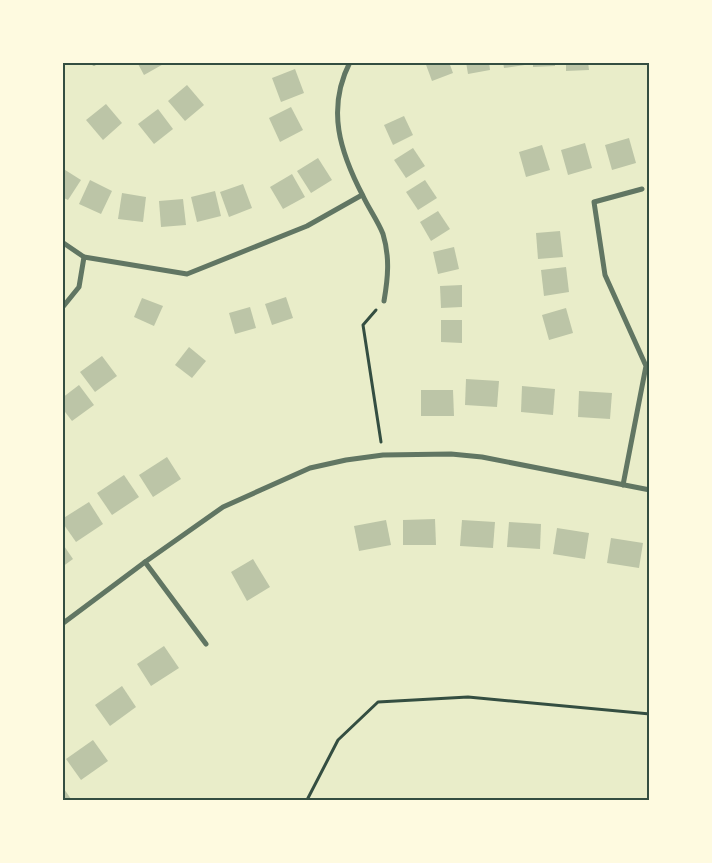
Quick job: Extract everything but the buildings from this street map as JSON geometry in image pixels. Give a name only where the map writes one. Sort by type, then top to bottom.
[{"type":"street","points":[[350,62],[344,74],[338,97],[337,126],[342,149],[362,194],[382,232],[388,253],[388,273],[384,302]]},
{"type":"street","points":[[623,485],[646,366],[605,276],[594,202],[642,189]]},
{"type":"street","points":[[62,242],[84,257],[187,274],[307,226],[362,194]]},
{"type":"street","points":[[62,308],[79,287],[84,257]]},
{"type":"street","points":[[62,624],[223,507],[319,466],[346,460],[383,456],[451,454],[482,457],[650,490]]},
{"type":"street","points":[[145,562],[206,644]]},
{"type":"path","points":[[383,456],[363,325],[384,302]]},
{"type":"path","points":[[307,800],[338,740],[378,702],[468,697],[650,714]]}]
